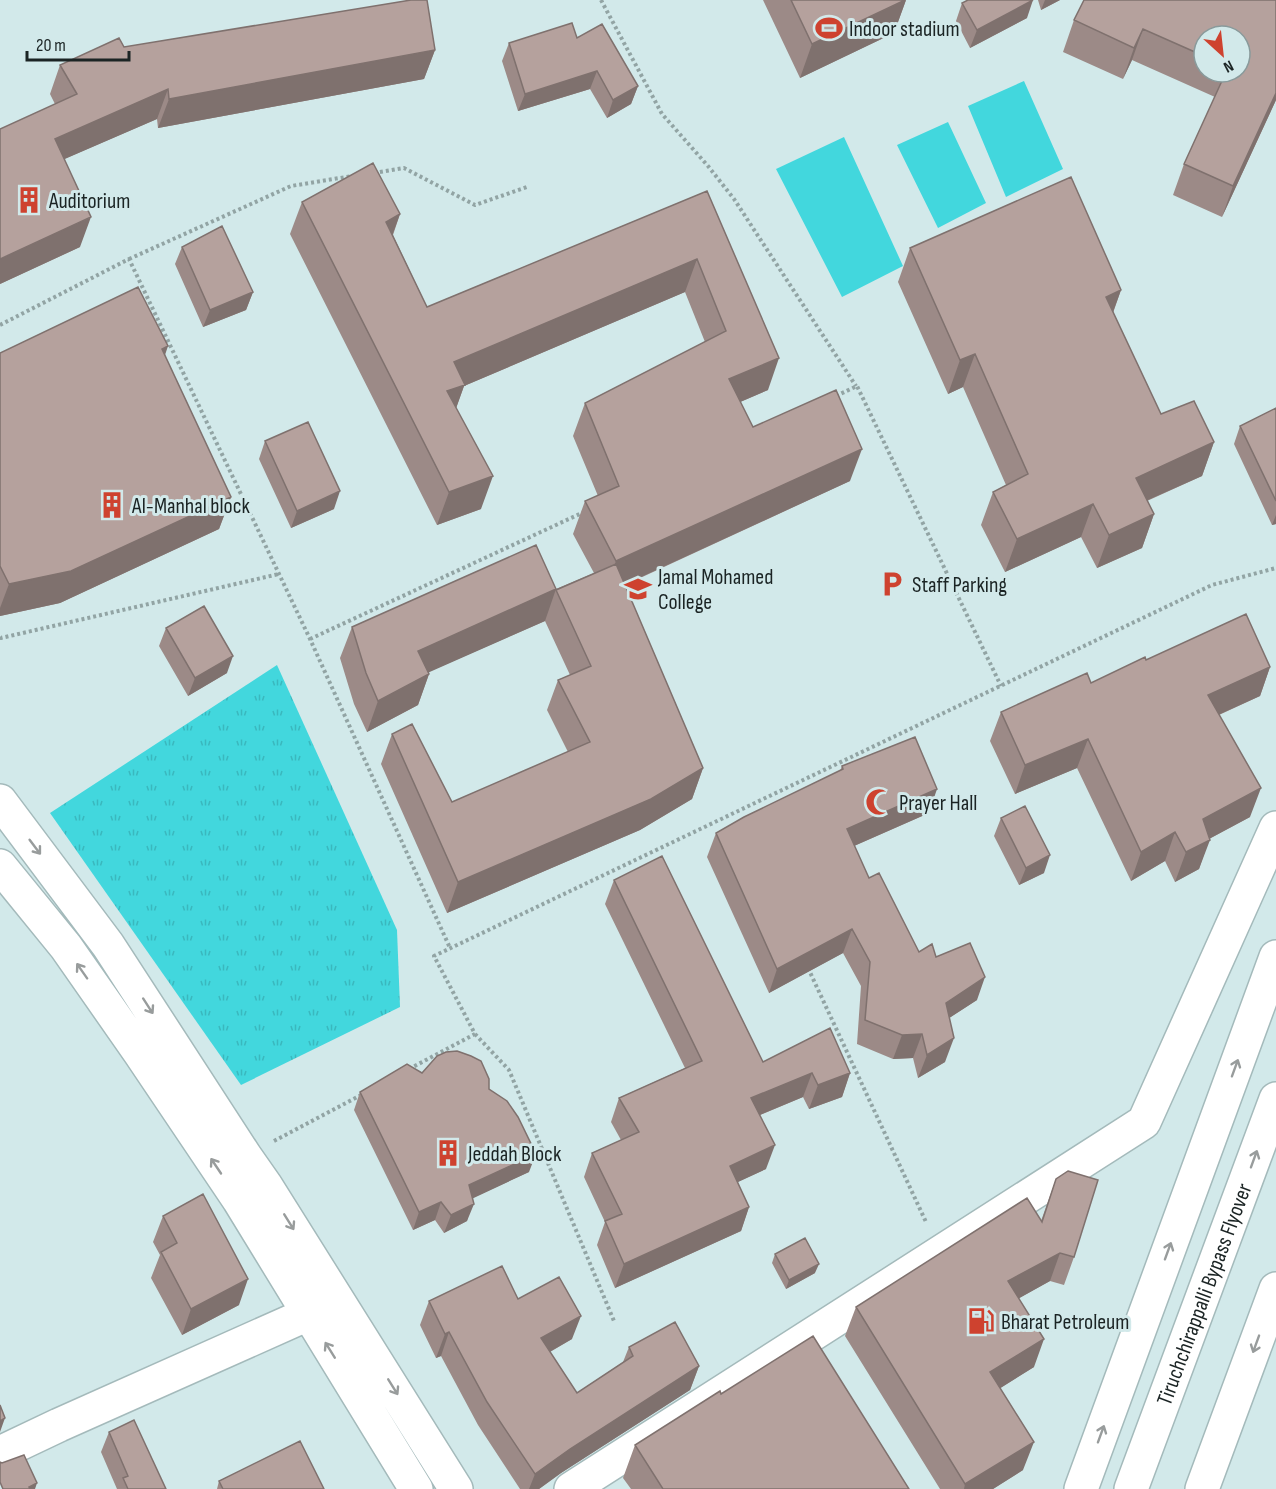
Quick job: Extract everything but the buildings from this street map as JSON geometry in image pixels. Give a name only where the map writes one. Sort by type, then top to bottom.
[{"type":"main road","points":[[0,801],[108,945],[245,1156],[253,1193],[308,1314],[416,1489]]},
{"type":"main road","points":[[572,1489],[1144,1122],[1276,828]]},
{"type":"main road","points":[[0,866],[66,947],[140,1053],[253,1193],[456,1489]]},
{"type":"main road","points":[[1081,1489],[1276,957]]},
{"type":"main road","name":"Tiruchchirappalli Bypass Flyover","points":[[1131,1489],[1276,1099]]},
{"type":"main road","points":[[1202,1489],[1276,1289]]},
{"type":"main road","points":[[0,1453],[308,1314]]},
{"type":"path","points":[[601,0],[662,114],[708,165],[734,199],[857,386],[1000,686]]},
{"type":"path","points":[[370,173],[404,168],[475,205],[526,187]]},
{"type":"path","points":[[0,326],[129,259],[291,186],[359,175]]},
{"type":"path","points":[[129,259],[310,639],[450,948]]},
{"type":"path","points":[[835,396],[857,386]]},
{"type":"path","points":[[310,639],[588,510]]},
{"type":"path","points":[[614,1321],[509,1070],[475,1034],[434,956],[1212,585],[1276,568]]},
{"type":"path","points":[[0,638],[279,574]]},
{"type":"path","points":[[735,812],[740,823]]},
{"type":"path","points":[[805,962],[940,1252]]},
{"type":"path","points":[[402,1073],[475,1034]]},
{"type":"path","points":[[245,1156],[370,1090]]},
{"type":"green space","points":[[1024,81],[1063,169],[1006,197],[968,106]]},
{"type":"green space","points":[[948,122],[986,203],[938,228],[897,145]]},
{"type":"green space","points":[[844,137],[903,266],[842,297],[776,169]]},
{"type":"green space","points":[[277,665],[397,930],[400,1007],[241,1085],[50,813]]},
{"type":"place","name":"Indoor stadium","points":[[829,28]]},
{"type":"place","name":"Auditorium","points":[[29,200]]},
{"type":"place","name":"Al-Manhal block","points":[[112,505]]},
{"type":"place","name":"Staff Parking","points":[[892,584]]},
{"type":"place","name":"Jamal Mohamed College","points":[[638,589]]},
{"type":"place","name":"Prayer Hall","points":[[879,802]]},
{"type":"place","name":"Jeddah Block","points":[[448,1153]]},
{"type":"place","name":"Bharat Petroleum","points":[[981,1321]]}]
